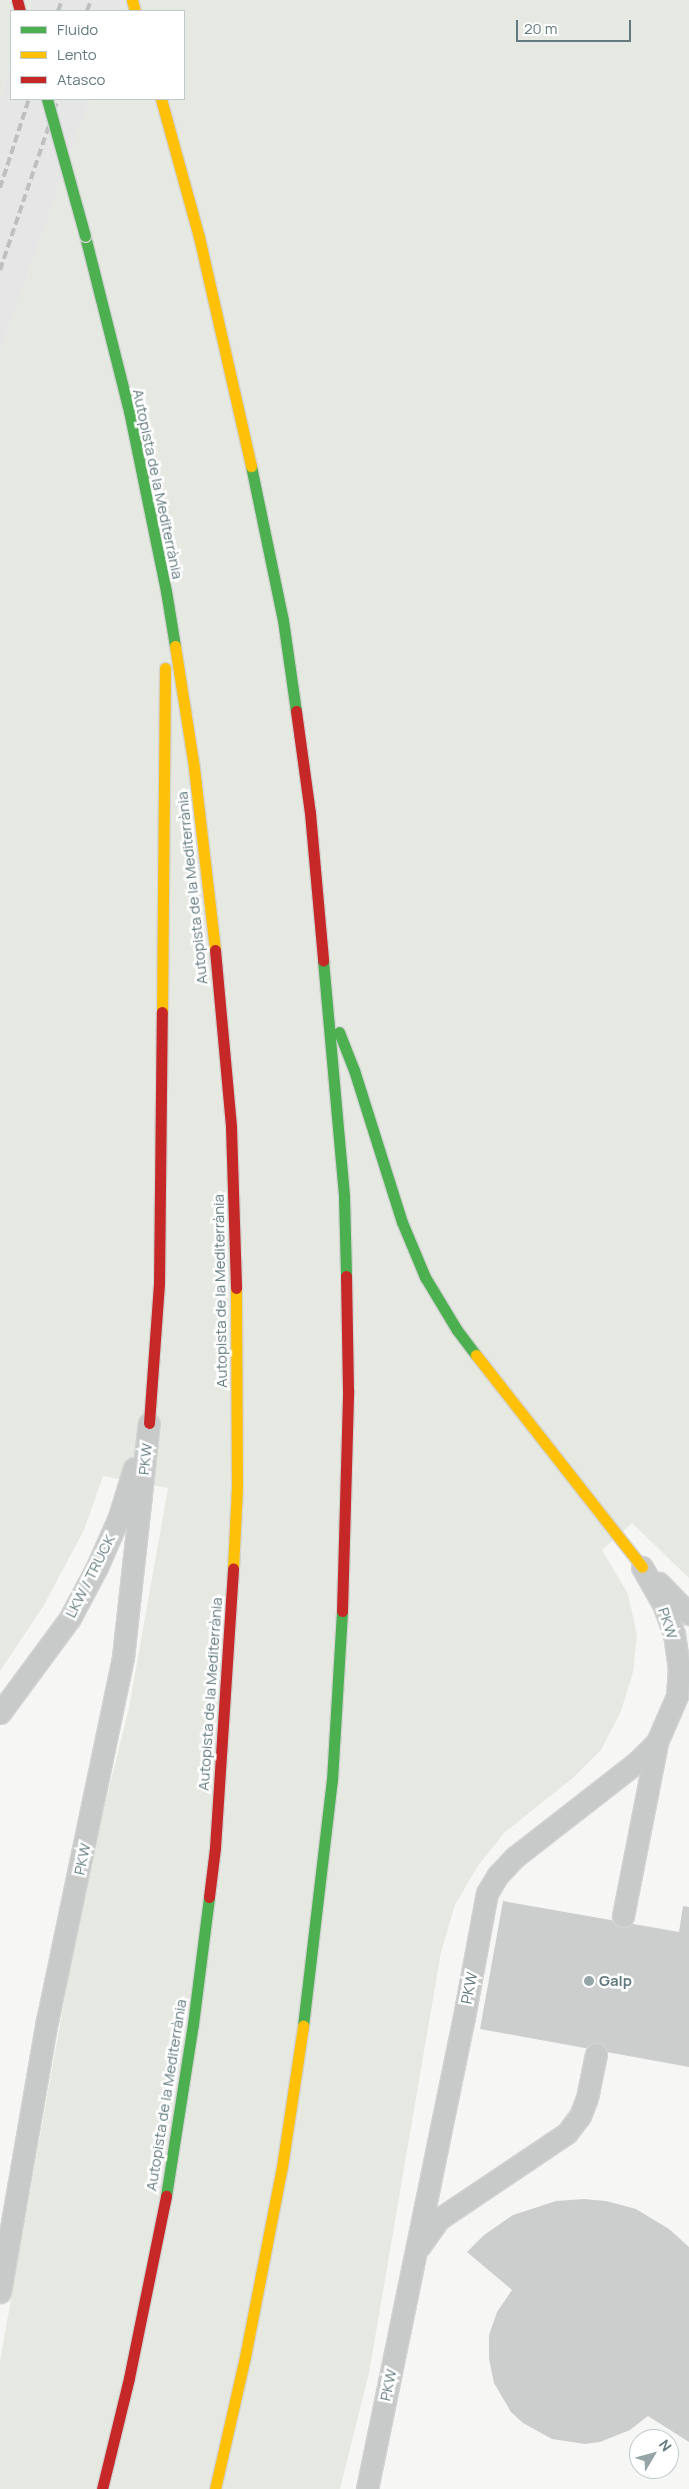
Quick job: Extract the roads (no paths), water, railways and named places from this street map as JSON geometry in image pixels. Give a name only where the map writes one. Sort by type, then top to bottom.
[{"type":"highway","name":"Autopista de la Mediterrània","points":[[47,100],[85,236],[129,411],[166,591],[194,768],[215,945],[231,1127],[237,1309],[237,1486],[228,1670],[215,1848],[193,2024],[164,2203],[129,2378],[102,2489]]},
{"type":"highway","points":[[162,100],[200,237],[243,426],[282,620],[310,814],[344,1197],[348,1390],[344,1587],[332,1780],[311,1970],[282,2167],[245,2357],[215,2489]]},
{"type":"highway","points":[[149,1423],[159,1284],[166,591]]},
{"type":"highway","points":[[328,1006],[354,1070],[402,1222],[425,1277],[457,1330],[543,1443],[642,1567]]},
{"type":"lane","name":"LKW / TRUCK","points":[[0,1713],[70,1618],[97,1567],[119,1517],[149,1423]]},
{"type":"lane","name":"PKW","points":[[0,2292],[47,2021],[123,1657],[149,1423]]},
{"type":"lane","name":"PKW","points":[[367,2489],[487,1893],[498,1876],[515,1857],[637,1762],[657,1742],[677,1696],[678,1669],[674,1634],[664,1606],[642,1567]]},
{"type":"lane","points":[[642,1567],[689,1614]]},
{"type":"lane","points":[[623,1916],[657,1742]]},
{"type":"lane","points":[[416,2252],[439,2219],[567,2133],[580,2116],[587,2098],[596,2054]]},
{"type":"railway","points":[[58,10],[62,0]]},
{"type":"railway","points":[[87,10],[91,0]]},
{"type":"railway","points":[[0,188],[29,100]]},
{"type":"railway","points":[[0,270],[58,100]]},
{"type":"place","name":"Galp","points":[[589,1981]]}]
